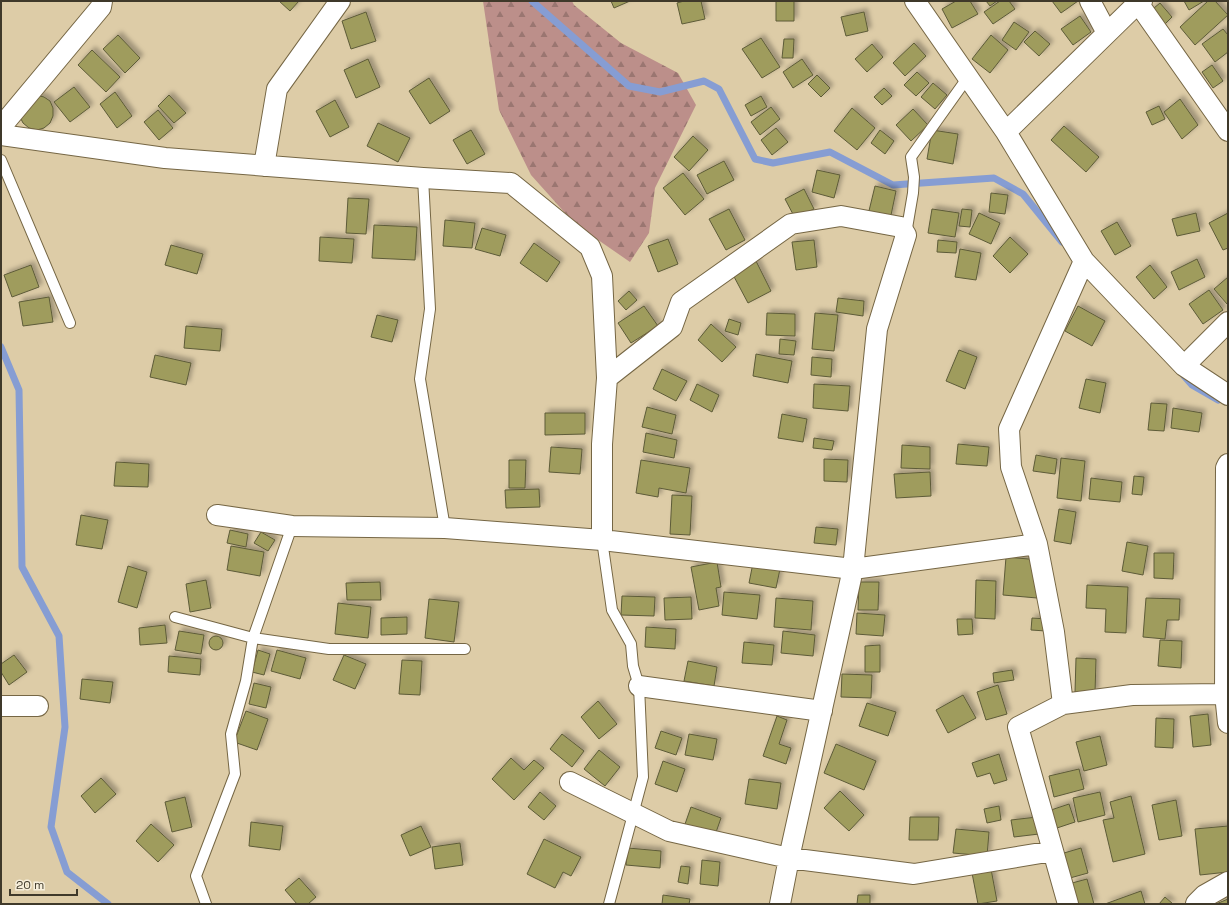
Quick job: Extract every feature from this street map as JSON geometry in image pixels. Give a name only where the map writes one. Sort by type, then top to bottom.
[{"type":"street","points":[[1,127],[101,7],[102,1]]},
{"type":"street","points":[[264,166],[277,90],[338,1]]},
{"type":"street","points":[[915,1],[1006,132],[1084,261],[1184,366],[1228,395]]},
{"type":"street","points":[[1090,1],[1107,33]]},
{"type":"street","points":[[1006,132],[1140,2],[1228,131]]},
{"type":"street","points":[[1,135],[165,158],[423,178],[511,183],[590,247],[602,276],[607,378],[602,444],[602,540]]},
{"type":"street","points":[[607,378],[672,327],[681,302],[792,224],[841,216],[901,227],[906,235],[877,329],[853,569],[780,904]]},
{"type":"street","points":[[1063,704],[1054,632],[1037,544],[1011,467],[1009,429],[1084,261]]},
{"type":"street","points":[[1184,366],[1228,322]]},
{"type":"street","points":[[1228,464],[1226,468],[1225,694],[1228,723]]},
{"type":"street","points":[[217,515],[292,526],[445,528],[602,540],[853,569],[1037,544]]},
{"type":"street","points":[[639,686],[822,711]]},
{"type":"street","points":[[1068,904],[1018,727],[1063,704],[1132,695],[1225,694]]},
{"type":"street","points":[[1,706],[38,706]]},
{"type":"street","points":[[570,782],[669,831],[789,858],[914,874],[1053,851]]},
{"type":"street","points":[[1197,904],[1205,896],[1228,883]]},
{"type":"lane","points":[[906,235],[913,193],[914,177],[911,157],[968,77]]},
{"type":"lane","points":[[1,160],[70,323]]},
{"type":"lane","points":[[423,178],[430,309],[420,379],[445,528]]},
{"type":"lane","points":[[206,904],[196,876],[234,774],[231,734],[246,681],[253,638],[292,526]]},
{"type":"lane","points":[[602,540],[612,610],[631,644],[633,666],[639,686],[644,776],[608,904]]},
{"type":"lane","points":[[175,617],[253,638],[329,650],[466,649]]},
{"type":"green space","points":[[483,1],[572,1],[574,5],[621,43],[678,73],[696,105],[655,188],[649,233],[630,262],[575,224],[531,175],[499,110]]},
{"type":"building","points":[[279,1],[299,1],[290,11]]},
{"type":"building","points":[[611,1],[630,1],[614,8]]},
{"type":"building","points":[[684,1],[701,1],[705,19],[682,24],[677,3]]},
{"type":"building","points":[[776,1],[794,1],[794,21],[776,21]]},
{"type":"building","points":[[956,1],[970,1],[978,14],[952,28],[942,9]]},
{"type":"building","points":[[986,1],[997,1],[990,6]]},
{"type":"building","points":[[1000,1],[1009,1],[1015,9],[993,24],[984,12]]},
{"type":"building","points":[[1052,1],[1078,1],[1061,13]]},
{"type":"building","points":[[1184,1],[1204,1],[1189,10]]},
{"type":"building","points":[[1208,1],[1215,1],[1228,15],[1195,45],[1180,27]]},
{"type":"building","points":[[1160,3],[1172,17],[1161,28],[1148,13]]},
{"type":"building","points":[[366,12],[376,41],[351,49],[342,21]]},
{"type":"building","points":[[864,12],[868,31],[846,36],[841,17]]},
{"type":"building","points":[[1080,16],[1091,32],[1073,45],[1061,29]]},
{"type":"building","points":[[1014,22],[1029,32],[1016,50],[1002,40]]},
{"type":"building","points":[[1223,29],[1228,35],[1228,52],[1215,62],[1202,44]]},
{"type":"building","points":[[1035,31],[1050,44],[1039,56],[1024,42]]},
{"type":"building","points":[[118,35],[140,58],[125,73],[103,49]]},
{"type":"building","points":[[991,35],[1008,50],[990,73],[972,59]]},
{"type":"building","points":[[761,38],[780,67],[762,78],[742,49]]},
{"type":"building","points":[[784,39],[794,39],[793,58],[782,58]]},
{"type":"building","points":[[914,43],[926,56],[905,76],[893,63]]},
{"type":"building","points":[[872,44],[883,57],[867,72],[855,59]]},
{"type":"building","points":[[92,50],[120,77],[106,92],[78,65]]},
{"type":"building","points":[[368,59],[380,87],[356,98],[344,70]]},
{"type":"building","points":[[802,59],[813,75],[793,88],[783,72]]},
{"type":"building","points":[[1212,65],[1223,81],[1213,88],[1202,72]]},
{"type":"building","points":[[917,72],[929,83],[916,96],[904,85]]},
{"type":"building","points":[[817,75],[830,88],[821,97],[808,84]]},
{"type":"building","points":[[429,78],[450,111],[430,124],[409,91]]},
{"type":"building","points":[[933,83],[947,95],[935,109],[921,97]]},
{"type":"building","points":[[74,87],[90,107],[70,122],[54,102]]},
{"type":"building","points":[[884,88],[892,96],[882,105],[874,97]]},
{"type":"building","points":[[115,92],[132,116],[117,128],[100,104]]},
{"type":"building","points":[[36,95],[44,97],[50,101],[53,108],[53,116],[50,123],[44,128],[37,130],[29,128],[23,123],[20,117]]},
{"type":"building","points":[[169,95],[186,113],[174,123],[158,106]]},
{"type":"building","points":[[761,96],[767,107],[751,116],[745,105]]},
{"type":"building","points":[[1180,99],[1198,125],[1182,139],[1164,112]]},
{"type":"building","points":[[335,100],[349,127],[330,137],[316,111]]},
{"type":"building","points":[[1159,106],[1165,119],[1152,125],[1146,112]]},
{"type":"building","points":[[771,107],[780,119],[760,135],[751,122]]},
{"type":"building","points":[[852,108],[875,128],[857,150],[834,131]]},
{"type":"building","points":[[913,109],[928,125],[911,141],[896,125]]},
{"type":"building","points":[[158,110],[173,128],[159,140],[144,122]]},
{"type":"building","points":[[378,123],[410,138],[398,162],[367,146]]},
{"type":"building","points":[[1064,126],[1099,157],[1086,172],[1051,140]]},
{"type":"building","points":[[776,128],[788,142],[772,155],[761,140]]},
{"type":"building","points":[[471,130],[485,154],[467,164],[453,140]]},
{"type":"building","points":[[880,130],[894,141],[885,154],[871,143]]},
{"type":"building","points":[[932,130],[958,134],[953,164],[927,159]]},
{"type":"building","points":[[693,136],[708,150],[689,171],[674,157]]},
{"type":"building","points":[[724,161],[734,180],[707,194],[697,175]]},
{"type":"building","points":[[817,170],[840,175],[834,198],[812,192]]},
{"type":"building","points":[[683,173],[704,199],[685,215],[663,188]]},
{"type":"building","points":[[875,186],[896,191],[890,220],[868,215]]},
{"type":"building","points":[[804,189],[814,209],[795,218],[785,199]]},
{"type":"building","points":[[991,193],[1008,195],[1005,214],[989,212]]},
{"type":"building","points":[[348,198],[369,199],[366,234],[346,233]]},
{"type":"building","points":[[729,209],[745,240],[726,250],[709,219]]},
{"type":"building","points":[[932,209],[959,213],[955,237],[928,233]]},
{"type":"building","points":[[962,209],[972,210],[970,227],[959,226]]},
{"type":"building","points":[[979,213],[1000,223],[991,244],[969,234]]},
{"type":"building","points":[[1196,213],[1200,231],[1177,236],[1172,219]]},
{"type":"building","points":[[1228,213],[1228,248],[1223,250],[1209,223]]},
{"type":"building","points":[[445,220],[475,223],[472,248],[443,246]]},
{"type":"building","points":[[1117,222],[1131,246],[1115,255],[1101,231]]},
{"type":"building","points":[[374,225],[417,227],[415,260],[372,258]]},
{"type":"building","points":[[482,228],[506,235],[500,256],[475,249]]},
{"type":"building","points":[[320,237],[354,239],[352,263],[319,261]]},
{"type":"building","points":[[1010,237],[1028,254],[1010,273],[993,256]]},
{"type":"building","points":[[668,239],[678,264],[658,272],[648,246]]},
{"type":"building","points":[[814,240],[817,267],[796,270],[792,242]]},
{"type":"building","points":[[938,240],[957,242],[956,253],[937,252]]},
{"type":"building","points":[[534,243],[560,262],[547,282],[520,263]]},
{"type":"building","points":[[171,245],[203,254],[197,274],[165,265]]},
{"type":"building","points":[[960,249],[981,253],[976,280],[955,277]]},
{"type":"building","points":[[755,259],[771,291],[748,303],[731,271]]},
{"type":"building","points":[[1197,259],[1205,277],[1179,290],[1171,272]]},
{"type":"building","points":[[31,265],[39,287],[12,297],[4,275]]},
{"type":"building","points":[[1150,265],[1167,287],[1154,299],[1136,277]]},
{"type":"building","points":[[1228,277],[1228,303],[1227,304],[1214,289]]},
{"type":"building","points":[[1209,290],[1223,310],[1203,324],[1189,304]]},
{"type":"building","points":[[629,291],[637,300],[626,310],[618,301]]},
{"type":"building","points":[[49,297],[53,322],[23,326],[19,302]]},
{"type":"building","points":[[838,298],[864,301],[863,316],[836,312]]},
{"type":"building","points":[[644,306],[658,326],[631,343],[618,323]]},
{"type":"building","points":[[1078,306],[1105,321],[1092,346],[1065,331]]},
{"type":"building","points":[[767,313],[795,314],[795,336],[766,335]]},
{"type":"building","points":[[815,313],[838,315],[834,351],[812,349]]},
{"type":"building","points":[[377,315],[398,320],[392,342],[371,337]]},
{"type":"building","points":[[729,319],[741,323],[738,335],[725,331]]},
{"type":"building","points":[[711,324],[736,347],[722,362],[698,340]]},
{"type":"building","points":[[186,326],[222,329],[220,351],[184,348]]},
{"type":"building","points":[[780,339],[796,341],[794,355],[779,354]]},
{"type":"building","points":[[959,350],[977,357],[965,389],[946,381]]},
{"type":"building","points":[[756,354],[792,361],[788,383],[753,376]]},
{"type":"building","points":[[155,355],[191,363],[186,385],[150,377]]},
{"type":"building","points":[[812,357],[832,359],[831,377],[811,375]]},
{"type":"building","points":[[662,369],[687,381],[676,401],[653,389]]},
{"type":"building","points":[[1086,379],[1106,383],[1100,413],[1079,408]]},
{"type":"building","points":[[697,384],[719,395],[712,412],[690,400]]},
{"type":"building","points":[[814,384],[850,386],[848,411],[813,408]]},
{"type":"building","points":[[1151,403],[1167,404],[1164,431],[1148,430]]},
{"type":"building","points":[[647,407],[676,415],[672,434],[642,427]]},
{"type":"building","points":[[1173,408],[1202,413],[1199,432],[1171,428]]},
{"type":"building","points":[[545,413],[585,413],[585,434],[545,435]]},
{"type":"building","points":[[782,414],[807,419],[803,442],[778,438]]},
{"type":"building","points":[[646,433],[677,440],[674,458],[643,452]]},
{"type":"building","points":[[814,438],[834,441],[832,450],[813,448]]},
{"type":"building","points":[[958,444],[989,447],[987,466],[956,464]]},
{"type":"building","points":[[902,445],[930,447],[930,469],[901,468]]},
{"type":"building","points":[[551,447],[582,449],[580,474],[549,472]]},
{"type":"building","points":[[1036,455],[1057,459],[1055,474],[1033,471]]},
{"type":"building","points":[[1061,458],[1085,461],[1081,501],[1057,498]]},
{"type":"building","points":[[824,459],[848,460],[847,482],[824,481]]},
{"type":"building","points":[[509,460],[526,460],[525,488],[509,488]]},
{"type":"building","points":[[641,460],[690,468],[686,493],[659,488],[658,497],[636,493]]},
{"type":"building","points":[[116,462],[149,464],[148,487],[114,486]]},
{"type":"building","points":[[930,472],[931,496],[896,498],[894,474]]},
{"type":"building","points":[[1134,476],[1144,477],[1142,495],[1132,494]]},
{"type":"building","points":[[1091,478],[1122,482],[1120,502],[1089,499]]},
{"type":"building","points":[[539,489],[540,507],[506,508],[505,490]]},
{"type":"building","points":[[672,495],[692,496],[690,535],[670,534]]},
{"type":"building","points":[[1059,509],[1076,512],[1071,544],[1054,541]]},
{"type":"building","points":[[81,515],[108,520],[102,549],[76,545]]},
{"type":"building","points":[[816,527],[838,529],[836,545],[814,543]]},
{"type":"building","points":[[230,530],[248,534],[246,547],[227,543]]},
{"type":"building","points":[[261,532],[275,540],[268,551],[254,543]]},
{"type":"building","points":[[1127,542],[1148,546],[1143,575],[1122,571]]},
{"type":"building","points":[[231,546],[264,552],[260,576],[227,570]]},
{"type":"building","points":[[1154,553],[1174,553],[1173,579],[1154,578]]},
{"type":"building","points":[[1006,557],[1040,560],[1037,598],[1003,595]]},
{"type":"building","points":[[717,562],[721,587],[716,588],[719,606],[699,610],[691,567]]},
{"type":"building","points":[[753,563],[780,569],[776,588],[749,583]]},
{"type":"building","points":[[128,566],[147,572],[137,608],[118,602]]},
{"type":"building","points":[[206,580],[211,608],[190,612],[186,584]]},
{"type":"building","points":[[976,580],[996,581],[995,619],[975,618]]},
{"type":"building","points":[[380,582],[381,600],[347,600],[346,583]]},
{"type":"building","points":[[859,582],[879,582],[878,610],[858,610]]},
{"type":"building","points":[[1087,585],[1128,587],[1126,633],[1105,632],[1106,609],[1086,608]]},
{"type":"building","points":[[724,592],[760,595],[757,619],[722,615]]},
{"type":"building","points":[[622,596],[655,597],[654,616],[621,615]]},
{"type":"building","points":[[691,597],[692,619],[665,620],[664,598]]},
{"type":"building","points":[[776,598],[813,601],[811,630],[774,627]]},
{"type":"building","points":[[1146,598],[1180,599],[1179,620],[1167,620],[1165,639],[1143,637]]},
{"type":"building","points":[[429,599],[459,602],[454,642],[425,638]]},
{"type":"building","points":[[338,603],[371,607],[368,638],[335,634]]},
{"type":"building","points":[[857,613],[885,615],[883,636],[856,634]]},
{"type":"building","points":[[407,617],[407,634],[381,635],[381,618]]},
{"type":"building","points":[[1032,618],[1047,619],[1046,631],[1031,630]]},
{"type":"building","points":[[957,619],[972,619],[973,634],[958,635]]},
{"type":"building","points":[[165,625],[167,643],[140,645],[139,628]]},
{"type":"building","points":[[646,627],[676,629],[675,649],[645,647]]},
{"type":"building","points":[[179,631],[204,635],[201,654],[175,650]]},
{"type":"building","points":[[783,631],[815,635],[813,656],[781,653]]},
{"type":"building","points":[[213,636],[219,636],[223,640],[223,646],[219,650],[213,650],[209,646],[209,640]]},
{"type":"building","points":[[1160,640],[1182,641],[1181,668],[1158,666]]},
{"type":"building","points":[[744,642],[774,645],[772,665],[742,663]]},
{"type":"building","points":[[880,645],[880,672],[865,672],[865,646]]},
{"type":"building","points":[[258,650],[270,654],[264,675],[252,672]]},
{"type":"building","points":[[277,650],[306,658],[300,679],[271,671]]},
{"type":"building","points":[[14,655],[27,672],[9,685],[1,672],[1,664]]},
{"type":"building","points":[[344,655],[366,664],[355,689],[333,680]]},
{"type":"building","points":[[169,656],[201,659],[200,675],[168,672]]},
{"type":"building","points":[[1076,658],[1096,659],[1095,693],[1075,692]]},
{"type":"building","points":[[402,660],[422,661],[420,695],[399,694]]},
{"type":"building","points":[[688,661],[717,667],[714,686],[684,681]]},
{"type":"building","points":[[1012,670],[1014,680],[994,683],[993,673]]},
{"type":"building","points":[[842,674],[872,675],[871,698],[841,697]]},
{"type":"building","points":[[82,679],[113,682],[110,703],[80,699]]},
{"type":"building","points":[[254,683],[271,687],[266,708],[249,704]]},
{"type":"building","points":[[998,685],[1007,714],[986,720],[977,692]]},
{"type":"building","points":[[963,695],[976,718],[948,733],[936,710]]},
{"type":"building","points":[[598,701],[617,724],[599,739],[581,717]]},
{"type":"building","points":[[867,703],[896,712],[888,736],[859,726]]},
{"type":"building","points":[[246,711],[268,719],[257,750],[234,742]]},
{"type":"building","points":[[1208,714],[1211,745],[1193,747],[1190,716]]},
{"type":"building","points":[[777,716],[787,720],[779,744],[791,748],[786,764],[763,756]]},
{"type":"building","points":[[1156,718],[1174,719],[1173,748],[1155,747]]},
{"type":"building","points":[[661,731],[682,738],[676,755],[655,748]]},
{"type":"building","points":[[562,734],[584,751],[572,767],[550,749]]},
{"type":"building","points":[[689,734],[717,739],[713,760],[685,755]]},
{"type":"building","points":[[1100,736],[1107,765],[1084,771],[1076,742]]},
{"type":"building","points":[[836,744],[876,761],[864,790],[824,773]]},
{"type":"building","points":[[599,750],[620,767],[605,786],[584,769]]},
{"type":"building","points":[[999,754],[1007,780],[994,784],[990,773],[977,777],[972,763]]},
{"type":"building","points":[[511,758],[524,770],[534,760],[544,768],[514,800],[492,779]]},
{"type":"building","points":[[663,761],[685,769],[677,792],[655,784]]},
{"type":"building","points":[[1079,769],[1084,789],[1054,797],[1049,776]]},
{"type":"building","points":[[101,778],[116,794],[95,813],[81,796]]},
{"type":"building","points":[[749,779],[781,783],[777,809],[745,804]]},
{"type":"building","points":[[840,791],[864,815],[849,831],[824,808]]},
{"type":"building","points":[[540,792],[556,806],[544,820],[528,807]]},
{"type":"building","points":[[1100,792],[1105,815],[1078,822],[1073,798]]},
{"type":"building","points":[[1131,796],[1145,854],[1113,862],[1103,820],[1114,818],[1110,802]]},
{"type":"building","points":[[185,797],[192,827],[172,832],[165,802]]},
{"type":"building","points":[[1176,800],[1182,836],[1159,840],[1152,805]]},
{"type":"building","points":[[1069,804],[1075,822],[1057,828],[1051,810]]},
{"type":"building","points":[[999,806],[1001,820],[987,823],[984,809]]},
{"type":"building","points":[[691,807],[721,818],[714,838],[684,827]]},
{"type":"building","points":[[910,817],[939,817],[938,840],[909,840]]},
{"type":"building","points":[[1037,817],[1039,834],[1014,837],[1011,820]]},
{"type":"building","points":[[251,822],[283,826],[280,850],[249,846]]},
{"type":"building","points":[[151,824],[174,845],[158,862],[136,841]]},
{"type":"building","points":[[421,826],[431,847],[410,856],[401,835]]},
{"type":"building","points":[[1228,826],[1228,872],[1200,875],[1195,829]]},
{"type":"building","points":[[956,829],[989,832],[987,856],[953,853]]},
{"type":"building","points":[[544,839],[581,857],[571,876],[563,872],[555,888],[527,874]]},
{"type":"building","points":[[460,843],[463,865],[435,869],[432,847]]},
{"type":"building","points":[[628,848],[661,851],[660,868],[626,865]]},
{"type":"building","points":[[1081,848],[1088,873],[1070,878],[1064,853]]},
{"type":"building","points":[[702,860],[720,862],[718,886],[700,884]]},
{"type":"building","points":[[681,866],[690,867],[688,884],[678,882]]},
{"type":"building","points":[[991,869],[997,901],[978,904],[972,873]]},
{"type":"building","points":[[299,878],[316,897],[308,904],[297,904],[285,890]]},
{"type":"building","points":[[1087,879],[1094,904],[1078,904],[1072,883]]},
{"type":"building","points":[[1141,891],[1145,904],[1105,904]]},
{"type":"building","points":[[663,895],[690,899],[689,904],[662,904]]},
{"type":"building","points":[[858,895],[870,895],[870,904],[857,904]]},
{"type":"building","points":[[1165,897],[1173,904],[1159,904]]},
{"type":"building","points":[[1228,899],[1228,904],[1216,904]]},
{"type":"waterway","points":[[532,1],[629,86],[660,92],[704,81],[719,89],[755,159],[773,163],[830,152],[893,185],[994,178],[1023,194],[1062,242]]},
{"type":"waterway","points":[[1,347],[19,390],[22,567],[59,636],[65,727],[51,827],[67,872],[108,904]]},
{"type":"waterway","points":[[1184,376],[1192,385],[1218,400]]}]
